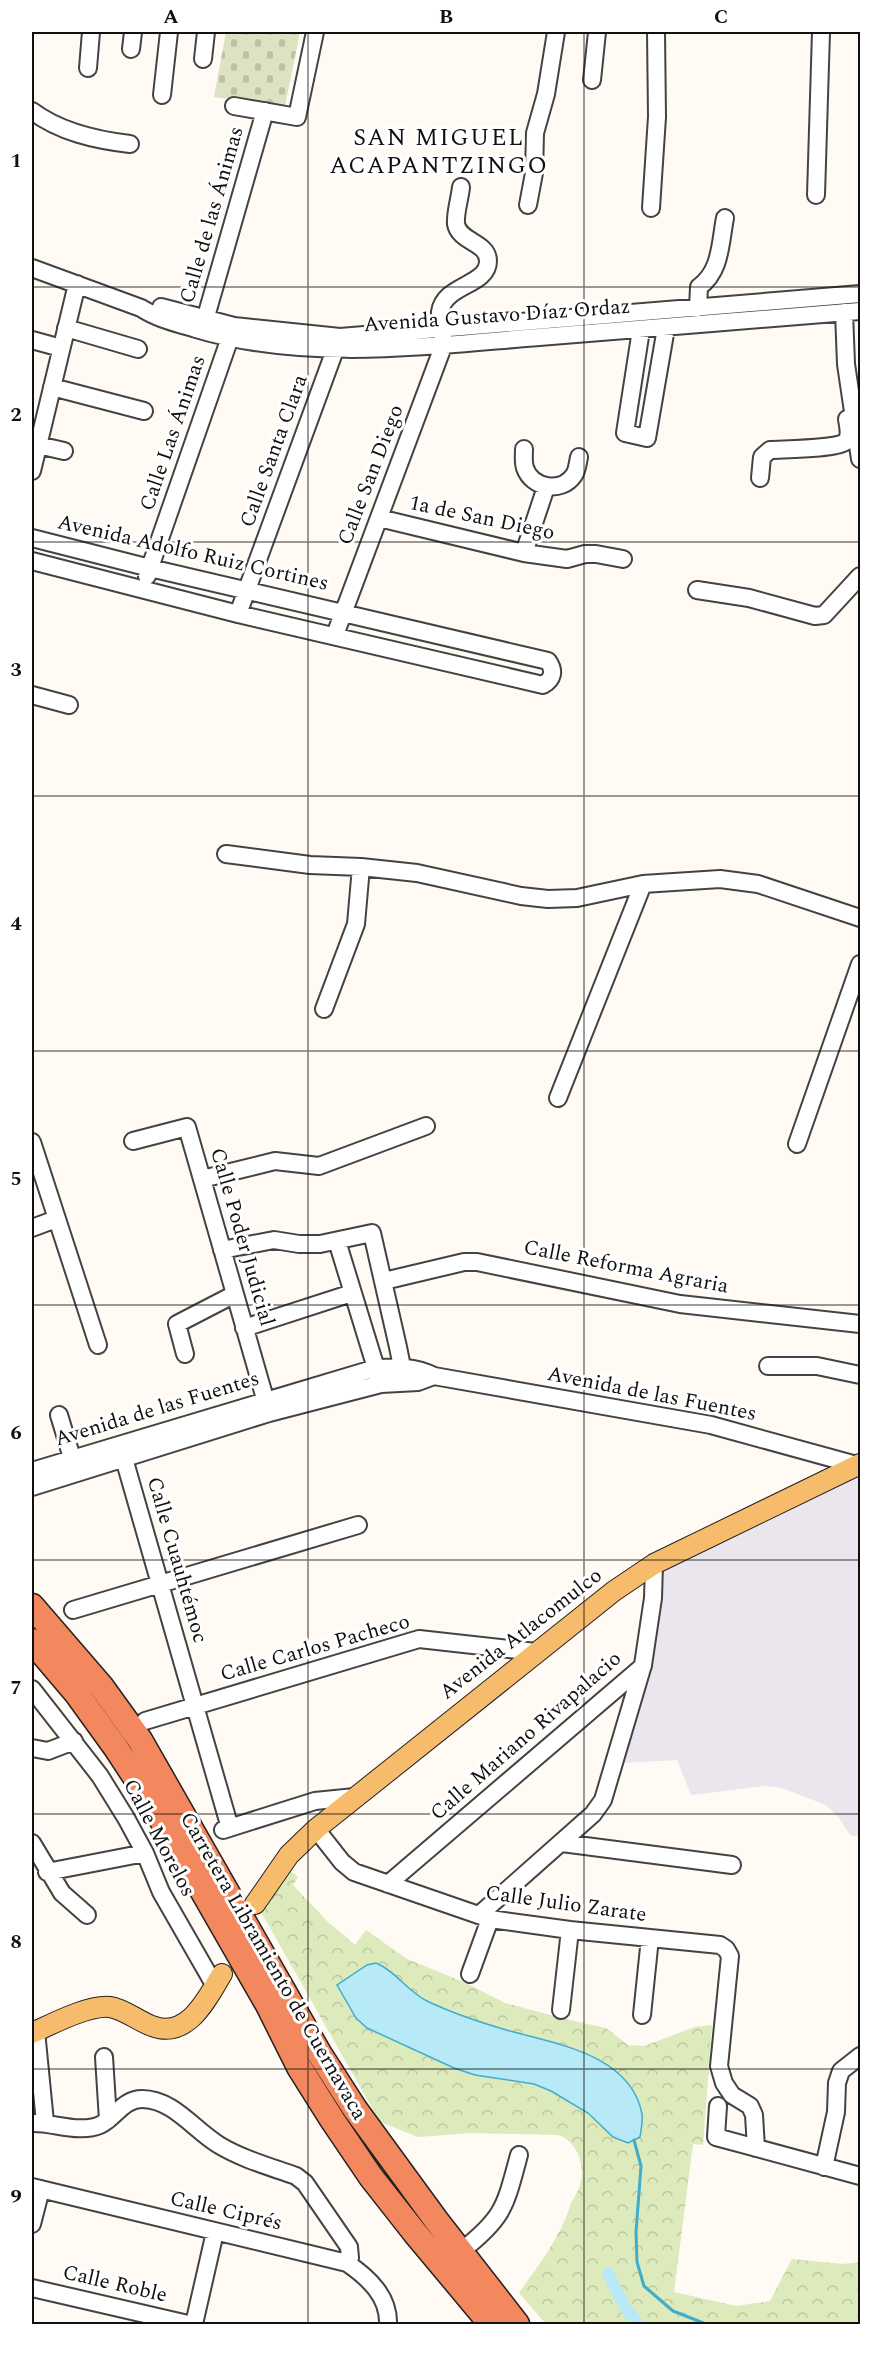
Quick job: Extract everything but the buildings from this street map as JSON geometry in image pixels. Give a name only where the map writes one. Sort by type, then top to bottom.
[{"type":"highway","name":"Carretera Libramiento de Cuernavaca","points":[[32,1606],[101,1686],[140,1740],[319,2053],[355,2109],[460,2252],[517,2325]]},
{"type":"highway","name":"Carretera Libramiento de Cuernavaca","points":[[32,1641],[77,1694],[152,1803],[268,2005],[299,2067],[333,2121],[393,2205],[492,2325]]},
{"type":"main road","name":"Avenida Atlacomulco","points":[[255,1904],[289,1855],[316,1829],[614,1591],[654,1564],[860,1465]]},
{"type":"main road","points":[[34,2032],[96,2007],[112,2007],[154,2027],[171,2027],[186,2023],[202,2008],[218,1980]]},
{"type":"street","points":[[88,68],[91,32]]},
{"type":"street","points":[[131,49],[133,32]]},
{"type":"street","points":[[162,95],[169,32]]},
{"type":"street","points":[[203,58],[206,32]]},
{"type":"street","name":"Calle de las Ánimas","points":[[234,106],[297,117],[315,32]]},
{"type":"street","points":[[528,205],[534,173],[535,133],[546,94],[556,32]]},
{"type":"street","points":[[592,80],[597,32]]},
{"type":"street","points":[[651,208],[657,117],[656,32]]},
{"type":"street","points":[[816,195],[821,32]]},
{"type":"street","points":[[32,111],[49,124],[77,134],[109,142],[130,144]]},
{"type":"street","name":"Calle de las Ánimas","points":[[203,325],[265,111]]},
{"type":"street","name":"Calle San Diego","points":[[335,636],[443,337],[440,314],[443,301],[451,292],[482,276],[488,260],[485,251],[460,233],[456,223],[461,187]]},
{"type":"street","points":[[698,308],[699,287],[715,271],[725,218]]},
{"type":"street","name":"Avenida Gustavo Díaz Ordaz","points":[[32,267],[141,308],[159,307],[203,325],[232,332],[338,343],[666,328],[861,294]]},
{"type":"street","points":[[32,471],[77,284]]},
{"type":"street","name":"Avenida Gustavo Díaz Ordaz","points":[[443,337],[698,308],[853,311]]},
{"type":"street","points":[[853,311],[846,364],[861,459]]},
{"type":"street","points":[[66,328],[138,349]]},
{"type":"street","points":[[641,330],[625,433],[647,438],[666,328]]},
{"type":"street","name":"Calle Las Ánimas","points":[[143,589],[232,332]]},
{"type":"street","points":[[32,340],[61,348]]},
{"type":"street","name":"Calle Santa Clara","points":[[238,614],[338,343]]},
{"type":"street","points":[[52,387],[144,411]]},
{"type":"street","points":[[760,478],[762,457],[770,450],[835,446],[845,441],[849,435],[847,416],[853,414]]},
{"type":"street","points":[[38,445],[64,452]]},
{"type":"street","points":[[524,449],[524,467],[532,480],[546,487],[561,485],[574,475],[579,457]]},
{"type":"street","points":[[524,554],[546,487]]},
{"type":"street","name":"1a de San Diego","points":[[379,518],[524,554],[567,559],[585,554],[596,554],[623,559]]},
{"type":"street","name":"Avenida Adolfo Ruiz Cortines","points":[[32,538],[150,568],[548,661],[552,668],[552,675],[549,681],[543,684],[439,659]]},
{"type":"street","points":[[32,561],[238,614],[439,659],[445,636]]},
{"type":"street","points":[[697,590],[749,598],[815,616],[824,615],[861,576]]},
{"type":"street","points":[[32,695],[69,705]]},
{"type":"street","points":[[226,854],[310,865],[361,867],[417,873],[521,896],[548,899],[577,898],[643,884],[720,879],[758,884],[861,918]]},
{"type":"street","points":[[324,1009],[356,924],[361,867]]},
{"type":"street","points":[[558,1098],[643,884]]},
{"type":"street","points":[[797,1144],[861,964]]},
{"type":"street","name":"Calle Poder Judicial","points":[[133,1141],[187,1126],[267,1407]]},
{"type":"street","points":[[202,1179],[275,1161],[319,1166],[426,1126]]},
{"type":"street","points":[[32,1142],[98,1345]]},
{"type":"street","points":[[32,1228],[56,1219]]},
{"type":"street","points":[[222,1250],[274,1240],[299,1244],[336,1241],[372,1233],[384,1281],[401,1374]]},
{"type":"street","points":[[336,1241],[379,1376]]},
{"type":"street","name":"Calle Reforma Agraria","points":[[384,1281],[464,1262],[477,1262],[680,1304],[861,1324]]},
{"type":"street","points":[[244,1328],[352,1293]]},
{"type":"street","points":[[185,1354],[177,1324],[235,1294]]},
{"type":"street","points":[[768,1366],[817,1366],[861,1375]]},
{"type":"street","name":"Avenida de las Fuentes","points":[[32,1487],[122,1450],[379,1376],[401,1374],[419,1369],[434,1376],[711,1425],[860,1465]]},
{"type":"street","points":[[59,1415],[72,1458]]},
{"type":"street","name":"Avenida de las Fuentes","points":[[32,1471],[72,1458],[122,1450]]},
{"type":"street","name":"Calle Cuauhtémoc","points":[[122,1450],[195,1707],[226,1829],[315,1801],[355,1797]]},
{"type":"street","points":[[73,1610],[160,1586],[358,1525]]},
{"type":"street","name":"Calle Mariano Rivapalacio","points":[[388,1884],[643,1665],[653,1598],[654,1564]]},
{"type":"street","name":"Calle Carlos Pacheco","points":[[145,1721],[419,1639],[536,1652]]},
{"type":"street","points":[[470,1974],[484,1917],[593,1814],[603,1800],[643,1665]]},
{"type":"street","name":"Calle Morelos","points":[[32,1689],[105,1784],[145,1853],[161,1892],[218,1980]]},
{"type":"street","points":[[32,1748],[48,1751],[74,1741]]},
{"type":"street","name":"Calle Julio Zarate","points":[[316,1829],[342,1862],[354,1872],[484,1917],[570,1930],[720,1945],[726,1949],[730,1956],[720,2066],[724,2083],[732,2095],[750,2106],[754,2115],[756,2148]]},
{"type":"street","points":[[32,1843],[47,1872],[62,1893],[87,1915]]},
{"type":"street","points":[[562,1843],[732,1865]]},
{"type":"street","points":[[47,1872],[145,1853]]},
{"type":"street","points":[[561,2010],[570,1930]]},
{"type":"street","points":[[642,2015],[650,1938]]},
{"type":"street","points":[[34,2032],[38,2123],[80,2128],[98,2126],[128,2102],[140,2098],[168,2106],[219,2145],[296,2176],[305,2183],[349,2247],[350,2258],[347,2263]]},
{"type":"street","points":[[824,2167],[836,2112],[837,2083],[841,2071],[861,2056]]},
{"type":"street","points":[[104,2057],[108,2120]]},
{"type":"street","points":[[718,2106],[716,2137],[861,2176]]},
{"type":"street","points":[[460,2252],[484,2233],[499,2217],[507,2199],[519,2156]]},
{"type":"street","points":[[32,2224],[36,2188]]},
{"type":"street","name":"Calle Ciprés","points":[[36,2188],[347,2263],[373,2285],[388,2318]]},
{"type":"street","points":[[194,2325],[215,2232]]},
{"type":"street","name":"Calle Roble","points":[[32,2288],[188,2325]]},
{"type":"shaded area","points":[[860,1472],[860,1837],[850,1835],[839,1818],[826,1805],[782,1788],[764,1786],[691,1795],[677,1760],[621,1763],[656,1564]]},
{"type":"green space","points":[[226,32],[300,32],[285,106],[214,97]]},
{"type":"green space","points":[[286,1867],[298,1877],[293,1885],[327,1921],[355,1945],[366,1930],[407,1959],[466,1983],[505,2003],[606,2028],[628,2045],[644,2046],[695,2027],[712,2025],[703,2145],[693,2144],[674,2292],[736,2306],[770,2301],[792,2259],[842,2264],[860,2262],[860,2324],[546,2324],[519,2293],[555,2239],[579,2188],[582,2170],[575,2148],[565,2138],[558,2135],[472,2133],[418,2137],[380,2122],[261,1912]]},
{"type":"water","points":[[376,1963],[390,1971],[420,1997],[437,2006],[489,2025],[570,2047],[608,2065],[623,2078],[635,2094],[642,2114],[640,2137],[628,2143],[613,2137],[588,2113],[551,2091],[534,2084],[475,2075],[454,2068],[367,2028],[356,2018],[337,1985],[367,1965]]},
{"type":"waterway","points":[[634,2140],[641,2166],[636,2232],[637,2262],[644,2286],[673,2311],[706,2324]]},
{"type":"waterway","points":[[608,2273],[625,2307],[638,2324]]},
{"type":"district","name":"SAN MIGUEL ACAPANTZINGO","points":[[439,152]]}]
